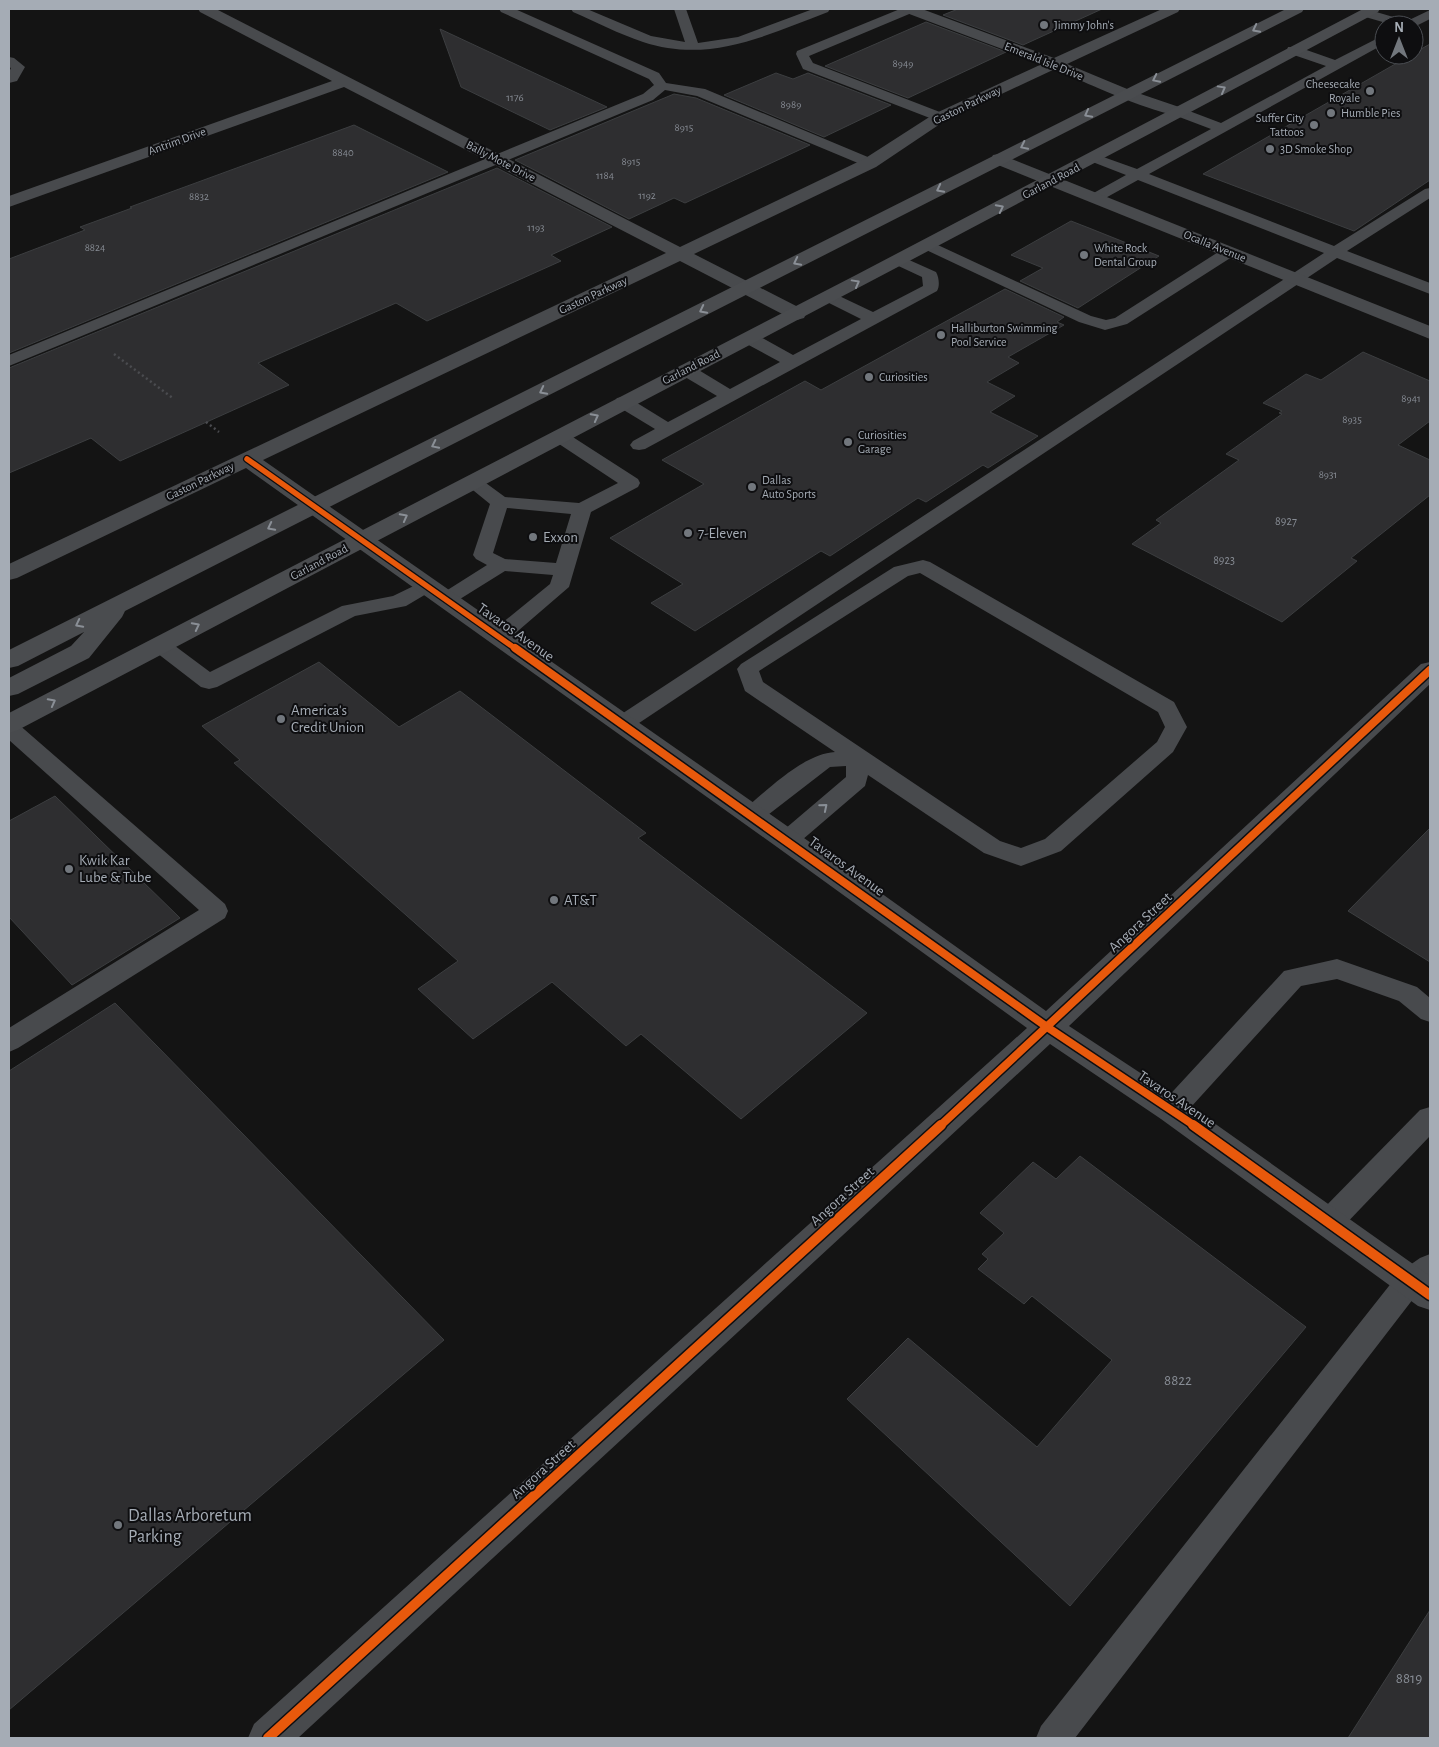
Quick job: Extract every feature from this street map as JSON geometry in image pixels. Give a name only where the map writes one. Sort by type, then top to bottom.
[{"type":"main road","points":[[9,660],[314,504],[479,424],[999,158],[1297,9]]},
{"type":"main road","name":"Garland Road","points":[[9,724],[623,402],[830,297],[1369,11]]},
{"type":"main road","points":[[9,688],[80,652],[123,602]]},
{"type":"street","name":"Bally Mote Drive","points":[[205,9],[682,253],[797,314]]},
{"type":"street","name":"Emerald Isle Drive","points":[[910,9],[1055,64],[1126,94],[1180,112]]},
{"type":"street","name":"Gaston Parkway","points":[[9,573],[870,163],[940,117],[1173,9]]},
{"type":"street","name":"Antrim Drive","points":[[9,202],[346,80]]},
{"type":"street","name":"Ocalla Avenue","points":[[999,158],[1430,333]]},
{"type":"street","name":"Tavaros Avenue","points":[[247,459],[314,504],[361,540],[752,815],[1047,1028],[1172,1110],[1329,1222],[1424,1281]]},
{"type":"street","name":"Angora Street","points":[[268,1738],[1047,1028],[1430,670]]},
{"type":"lane","points":[[504,9],[654,76],[662,86],[700,92],[870,163]]},
{"type":"lane","points":[[577,9],[648,40],[693,46],[740,41],[824,9]]},
{"type":"lane","points":[[680,9],[693,46]]},
{"type":"lane","points":[[910,9],[802,54],[808,66],[940,117]]},
{"type":"lane","points":[[1095,198],[1374,44]]},
{"type":"lane","points":[[1293,50],[1336,65]]},
{"type":"lane","points":[[9,61],[18,67],[12,78],[9,79]]},
{"type":"lane","points":[[9,361],[648,97],[662,86]]},
{"type":"lane","points":[[1180,112],[1222,128]]},
{"type":"lane","points":[[1094,158],[1430,289]]},
{"type":"lane","points":[[622,724],[1294,279],[1430,192]]},
{"type":"lane","points":[[927,245],[1085,319],[1105,324],[1121,321],[1229,252]]},
{"type":"lane","points":[[639,445],[872,318],[931,288],[930,275],[898,260]]},
{"type":"lane","points":[[830,297],[872,318]]},
{"type":"lane","points":[[749,338],[792,362]]},
{"type":"lane","points":[[686,370],[730,396]]},
{"type":"lane","points":[[623,402],[668,429]]},
{"type":"lane","points":[[472,482],[500,502],[582,509],[631,483],[559,436]]},
{"type":"lane","points":[[500,502],[483,555],[501,565],[563,570]]},
{"type":"lane","points":[[498,637],[559,587],[582,509]]},
{"type":"lane","points":[[160,645],[209,682],[349,611],[436,593],[501,565]]},
{"type":"lane","points":[[752,815],[824,760],[858,758],[992,847],[1021,857],[1053,845],[1166,747],[1176,727],[1166,707],[923,566],[901,571],[748,669],[753,686],[858,758]]},
{"type":"lane","points":[[9,728],[216,910],[9,1041]]},
{"type":"lane","points":[[787,840],[857,780],[858,758]]},
{"type":"lane","points":[[1172,1110],[1293,978],[1337,969],[1408,994],[1430,1012]]},
{"type":"lane","points":[[1329,1222],[1430,1118]]},
{"type":"lane","points":[[1052,1738],[1424,1281]]},
{"type":"path","points":[[82,331],[174,399]]},
{"type":"building","points":[[958,9],[1102,9],[1023,45],[943,15]]},
{"type":"building","points":[[926,22],[1006,52],[908,98],[825,66]]},
{"type":"building","points":[[440,29],[607,107],[550,130],[461,87]]},
{"type":"building","points":[[1430,44],[1430,180],[1354,231],[1203,174],[1394,65],[1424,65],[1424,47]]},
{"type":"building","points":[[776,73],[793,79],[808,73],[891,105],[824,137],[724,95]]},
{"type":"building","points":[[674,94],[696,98],[810,145],[685,203],[674,198],[629,219],[515,160]]},
{"type":"building","points":[[354,125],[448,172],[9,353],[9,259],[85,230],[80,227],[132,208],[130,207]]},
{"type":"building","points":[[497,168],[612,227],[551,255],[561,261],[427,321],[396,303],[258,363],[289,385],[120,461],[91,438],[9,473],[9,368]]},
{"type":"building","name":"White Rock Dental Group","points":[[1071,221],[1159,256],[1078,308],[1020,281],[1043,268],[1011,255]]},
{"type":"building","points":[[1005,289],[1064,317],[1057,322],[1064,325],[1008,357],[1019,363],[987,382],[1015,396],[990,412],[1038,436],[988,468],[983,465],[926,502],[918,498],[830,556],[821,551],[695,631],[651,603],[683,584],[610,538],[704,484],[662,460],[805,381],[821,390]]},
{"type":"building","points":[[1363,352],[1430,381],[1430,421],[1398,445],[1430,460],[1430,495],[1351,558],[1357,561],[1282,622],[1132,544],[1161,523],[1156,520],[1239,460],[1226,454],[1282,414],[1279,413],[1282,411],[1263,403],[1306,374],[1321,380]]},
{"type":"building","name":"AT&T","points":[[319,662],[399,727],[460,691],[646,833],[638,838],[867,1013],[741,1119],[641,1034],[626,1046],[552,982],[473,1039],[418,989],[458,961],[234,763],[240,760],[202,726]]},
{"type":"building","name":"Kwik Kar Lube & Tube","points":[[55,796],[180,918],[72,985],[9,917],[9,821]]},
{"type":"building","points":[[1430,828],[1430,962],[1348,911]]},
{"type":"building","name":"Dallas Arboretum Parking","points":[[115,1003],[444,1340],[9,1710],[9,1071]]},
{"type":"building","points":[[1080,1156],[1306,1327],[1070,1606],[847,1399],[908,1338],[1037,1447],[1112,1360],[1032,1296],[1024,1304],[978,1269],[988,1259],[982,1254],[1004,1233],[980,1213],[1033,1162],[1056,1179]]},
{"type":"building","points":[[1430,1610],[1430,1738],[1348,1738]]},
{"type":"cycle path","points":[[247,459],[787,840],[1047,1027],[1172,1110],[1430,1295]]},
{"type":"cycle path","points":[[268,1738],[1014,1059],[1430,670]]},
{"type":"place","name":"Jimmy John's","points":[[1044,25]]},
{"type":"place","name":"Cheesecake Royale","points":[[1370,91]]},
{"type":"place","name":"Humble Pies","points":[[1331,113]]},
{"type":"place","name":"Suffer City Tattoos","points":[[1314,125]]},
{"type":"place","name":"3D Smoke Shop","points":[[1270,149]]},
{"type":"place","name":"White Rock Dental Group","points":[[1084,255]]},
{"type":"place","name":"Halliburton Swimming Pool Service","points":[[941,335]]},
{"type":"place","name":"Curiosities","points":[[869,377]]},
{"type":"place","name":"Curiosities Garage","points":[[848,442]]},
{"type":"place","name":"Dallas Auto Sports","points":[[752,487]]},
{"type":"place","name":"7-Eleven","points":[[688,533]]},
{"type":"place","name":"Exxon","points":[[533,537]]},
{"type":"place","name":"America's Credit Union","points":[[281,719]]},
{"type":"place","name":"Kwik Kar Lube & Tube","points":[[69,869]]},
{"type":"place","name":"AT&T","points":[[554,900]]},
{"type":"place","name":"Dallas Arboretum Parking","points":[[118,1525]]}]
